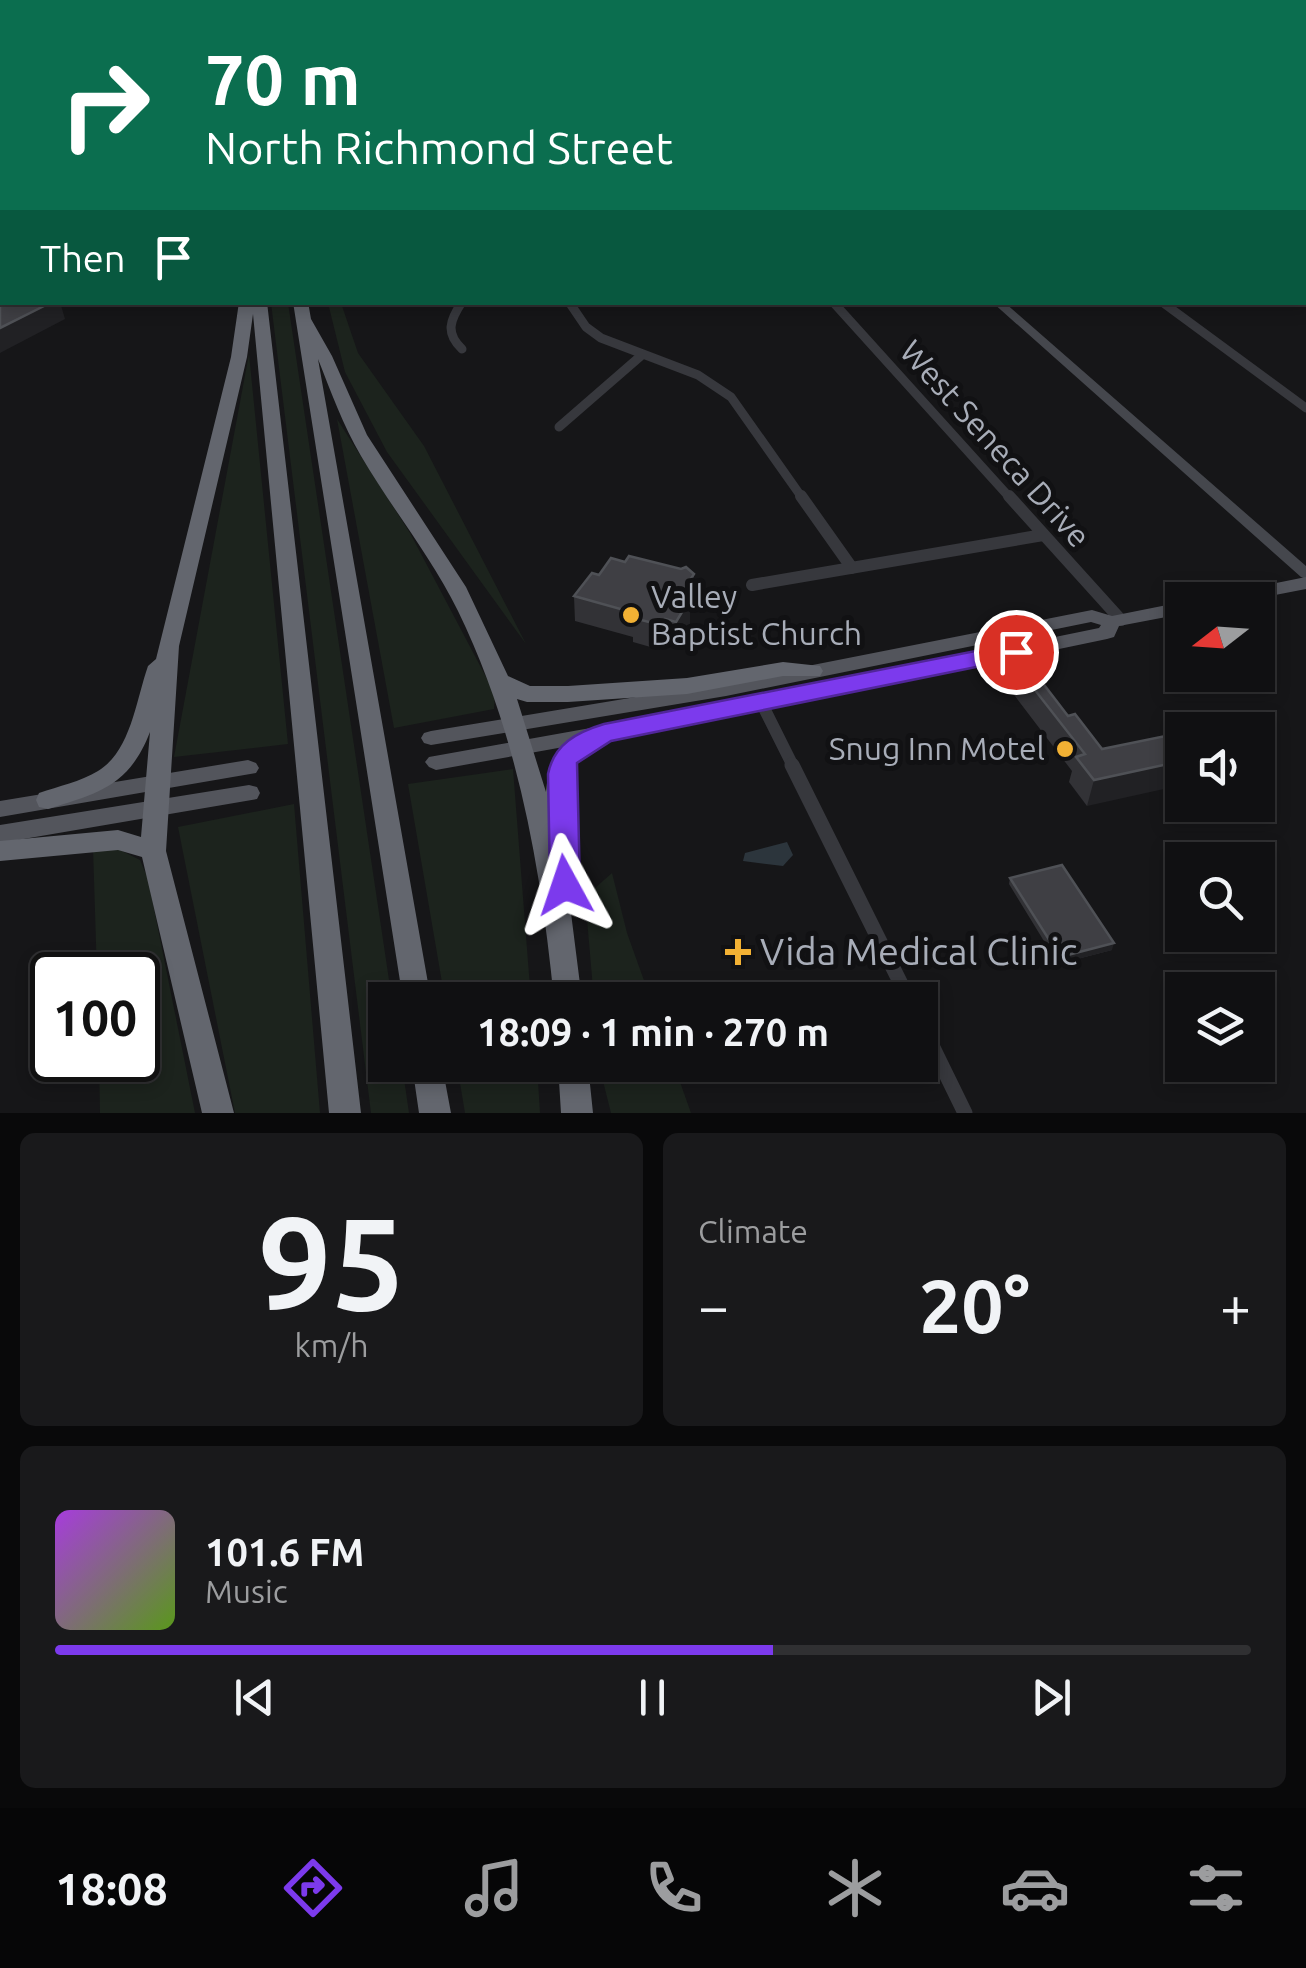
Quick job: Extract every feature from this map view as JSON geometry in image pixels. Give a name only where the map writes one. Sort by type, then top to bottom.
[{"type":"highway","points":[[48,800],[103,779],[120,766],[131,746],[168,646],[239,357],[247,305]]},
{"type":"highway","points":[[258,305],[345,1113]]},
{"type":"highway","points":[[302,311],[316,331],[328,372],[357,433],[454,584],[503,682],[562,936]]},
{"type":"highway","points":[[302,311],[413,982]]},
{"type":"highway","points":[[168,646],[154,851],[218,1113]]},
{"type":"highway","points":[[503,682],[526,694],[568,694],[687,686],[784,669],[812,671]]},
{"type":"highway","points":[[566,982],[562,936],[563,762],[574,748],[604,733]]},
{"type":"highway","points":[[0,851],[118,840],[154,851]]},
{"type":"highway","points":[[430,1082],[435,1113]]},
{"type":"highway","points":[[574,1082],[577,1113]]},
{"type":"main road","points":[[1275,589],[1306,583]]},
{"type":"main road","points":[[436,762],[518,735],[812,671],[1092,616],[1116,621],[1165,611]]},
{"type":"main road","points":[[431,738],[604,733],[1108,634],[1116,621]]},
{"type":"main road","points":[[0,834],[157,796],[248,768]]},
{"type":"main road","points":[[0,809],[48,800],[249,794]]},
{"type":"street","points":[[461,305],[448,331],[449,338],[462,349]]},
{"type":"street","points":[[571,305],[593,333],[698,376],[731,398],[852,568]]},
{"type":"street","name":"West Seneca Drive","points":[[835,305],[1116,621]]},
{"type":"street","points":[[1000,305],[1306,574]]},
{"type":"street","points":[[1166,305],[1306,408]]},
{"type":"street","points":[[559,427],[644,354]]},
{"type":"street","points":[[752,585],[1043,535]]},
{"type":"street","points":[[762,704],[900,982]]},
{"type":"street","points":[[938,1058],[966,1113]]},
{"type":"shaded area","points":[[271,305],[288,305],[389,982],[368,982],[368,1082],[404,1082],[409,1113],[371,1113]]},
{"type":"shaded area","points":[[328,305],[342,305],[358,353],[424,446],[526,644],[387,452],[345,372]]},
{"type":"shaded area","points":[[249,354],[288,744],[174,757]]},
{"type":"shaded area","points":[[337,419],[410,533],[495,694],[494,709],[394,728]]},
{"type":"shaded area","points":[[513,769],[530,982],[442,982],[408,784]]},
{"type":"shaded area","points":[[294,804],[320,1113],[235,1113],[178,827]]},
{"type":"shaded area","points":[[787,842],[793,855],[783,866],[743,861],[745,853]]},
{"type":"shaded area","points":[[93,848],[116,848],[140,860],[148,879],[195,1113],[100,1113],[99,1082],[160,1082],[160,952],[96,952]]},
{"type":"shaded area","points":[[612,873],[645,982],[592,982],[587,919],[595,888]]},
{"type":"shaded area","points":[[460,1082],[538,1082],[540,1113],[465,1113]]},
{"type":"shaded area","points":[[603,1082],[680,1082],[691,1113],[611,1113]]},
{"type":"building","points":[[0,305],[46,305],[0,328]]},
{"type":"building","points":[[629,556],[686,567],[694,574],[680,596],[690,599],[676,622],[665,619],[661,625],[633,618],[635,613],[574,596],[592,573],[599,575],[611,558],[625,562]]},
{"type":"building","points":[[1022,656],[1068,716],[1075,714],[1102,749],[1165,736],[1165,765],[1094,780],[1076,757],[1085,754],[1010,658]]},
{"type":"building","points":[[1062,865],[1114,943],[1060,957],[1010,878]]},
{"type":"place","name":"Valley Baptist Church","points":[[631,615]]},
{"type":"place","name":"Snug Inn Motel","points":[[1065,749]]},
{"type":"place","name":"Vida Medical Clinic","points":[[738,952]]},
{"type":"route","points":[[565,885],[560,825],[562,774],[564,760],[574,748],[604,733],[1016,652]]}]
